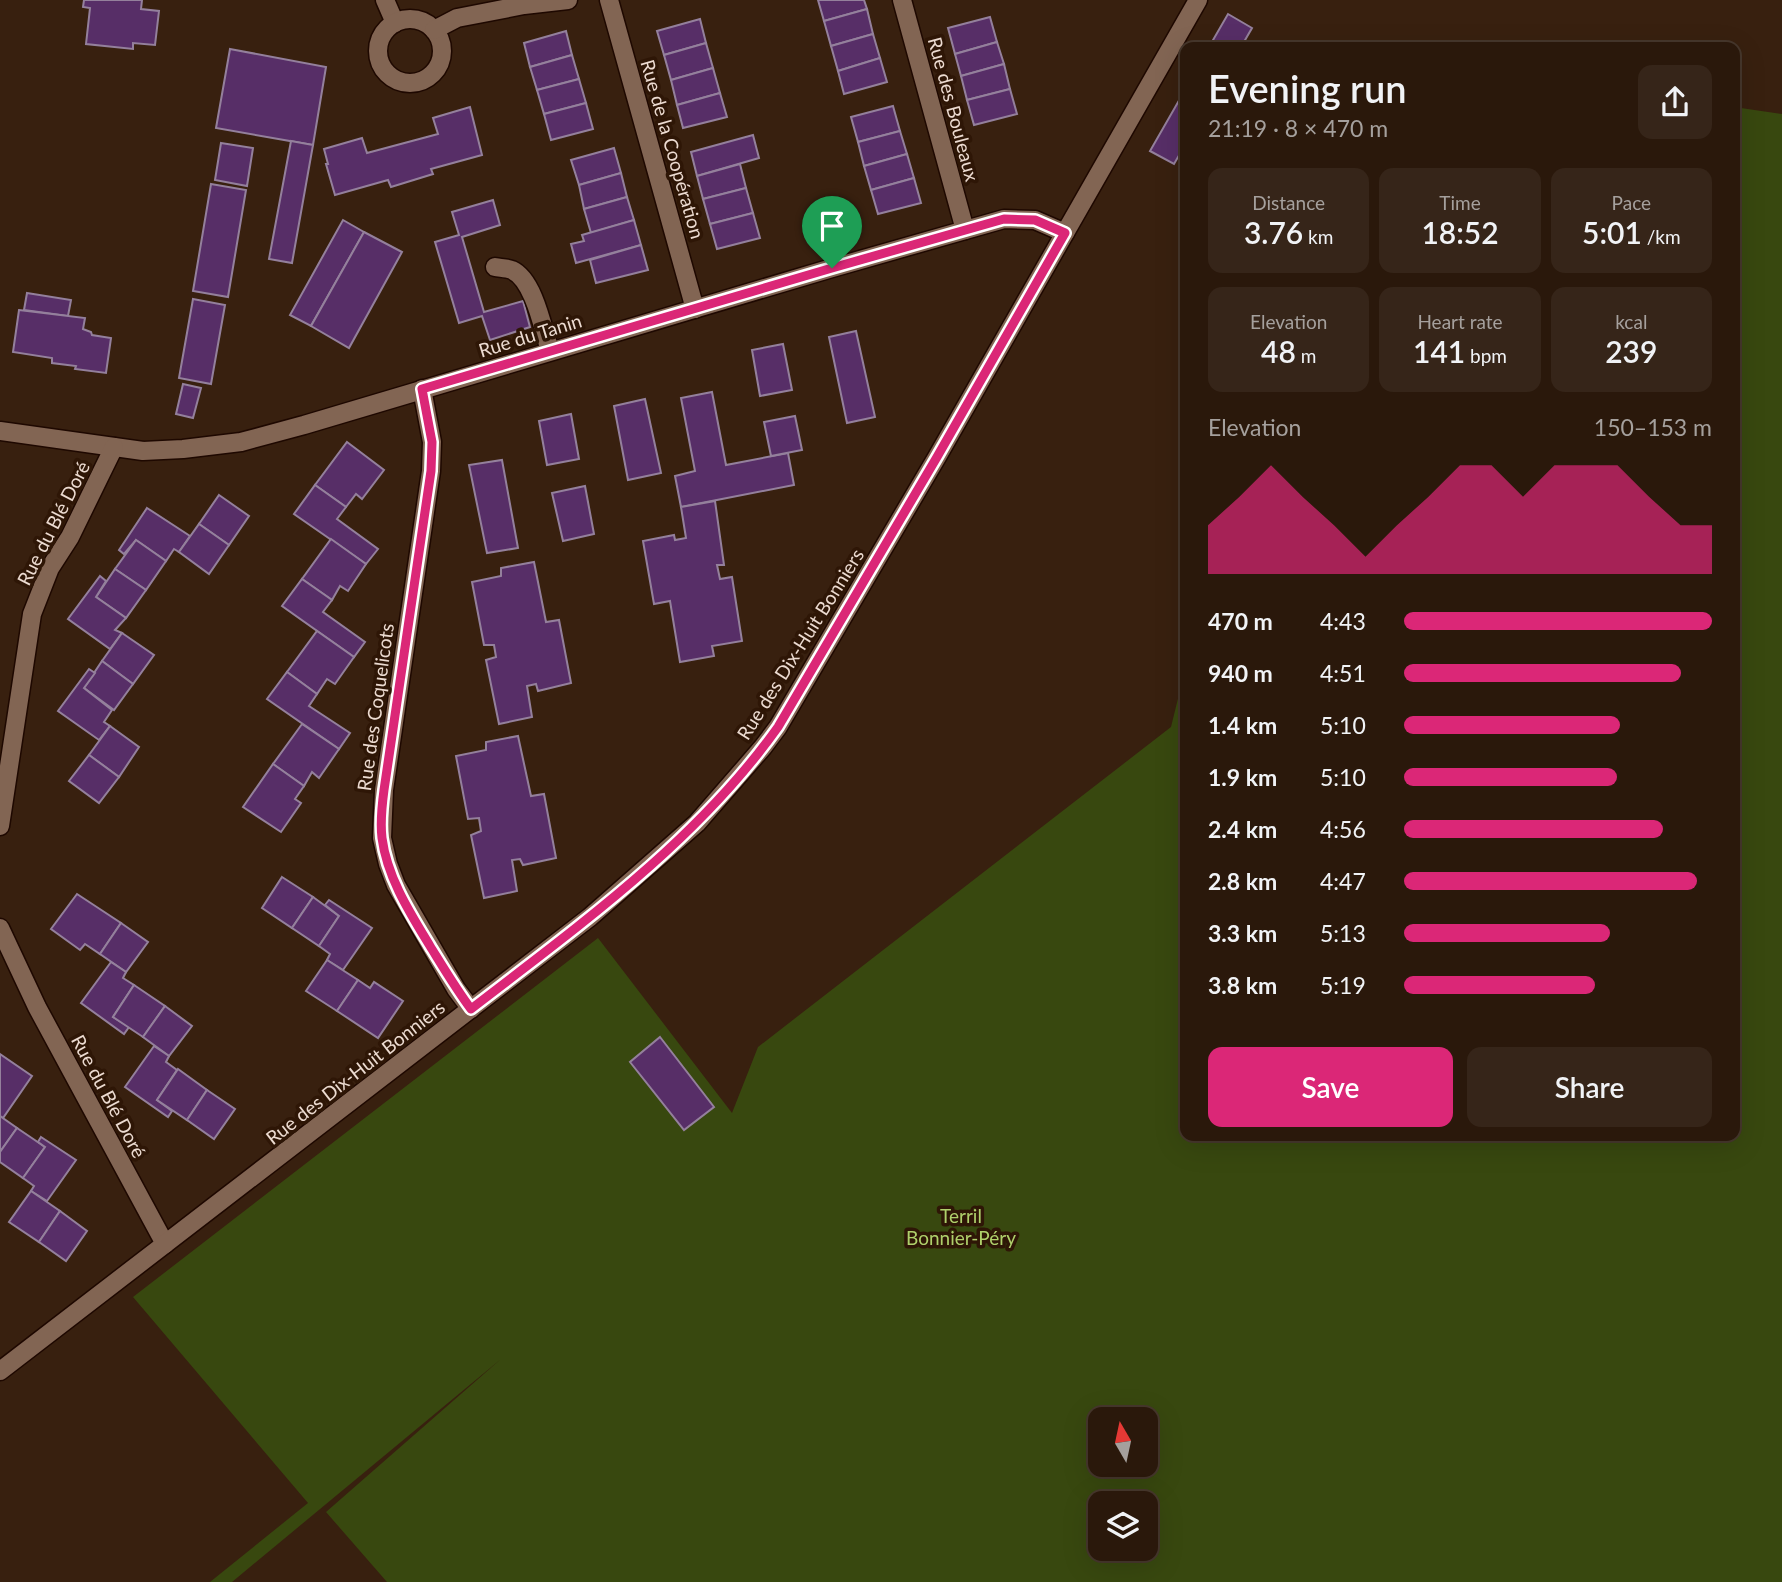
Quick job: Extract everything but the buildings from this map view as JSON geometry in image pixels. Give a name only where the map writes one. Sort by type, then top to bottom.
[{"type":"street","points":[[386,0],[395,23]]},
{"type":"street","points":[[434,30],[457,18],[524,5],[568,0]]},
{"type":"street","name":"Rue de la Coopération","points":[[609,0],[695,309]]},
{"type":"street","name":"Rue des Bouleaux","points":[[902,0],[965,230]]},
{"type":"street","name":"Rue des Dix-Huit Bonniers","points":[[0,1371],[590,917],[696,823],[763,747],[778,727],[937,457],[1198,0]]},
{"type":"street","points":[[405,19],[426,23],[440,39],[441,60],[429,76],[420,81],[410,83],[390,76],[379,60],[380,38],[386,29],[395,23],[405,19]]},
{"type":"street","name":"Rue du Tanin","points":[[0,431],[143,451],[241,442],[1004,219],[1035,220],[1065,233]]},
{"type":"street","points":[[495,267],[511,270],[524,279],[550,351]]},
{"type":"street","name":"Rue des Coquelicots","points":[[422,389],[432,442],[431,471],[384,790],[382,838],[396,885],[456,989],[471,1009]]},
{"type":"street","name":"Rue du Blé Doré","points":[[0,826],[4,770],[32,614],[50,568],[70,537],[114,447]]},
{"type":"street","name":"Rue du Blé Doré","points":[[0,928],[37,1007],[165,1244]]},
{"type":"green space","name":"Terril Bonnier-Péry","points":[[1740,108],[1782,114],[1782,1582],[387,1582],[326,1512],[501,1359],[232,1582],[210,1582],[308,1503],[133,1297],[598,938],[732,1113],[758,1047],[1171,727],[1180,690],[1180,1141],[1740,1141]]},
{"type":"route","points":[[1004,219],[1035,220],[1065,233],[937,457],[778,727],[763,747],[696,823],[590,917],[471,1009],[456,989],[396,885],[382,838],[384,790],[431,471],[432,442],[422,389],[832,268],[1004,219]]}]
